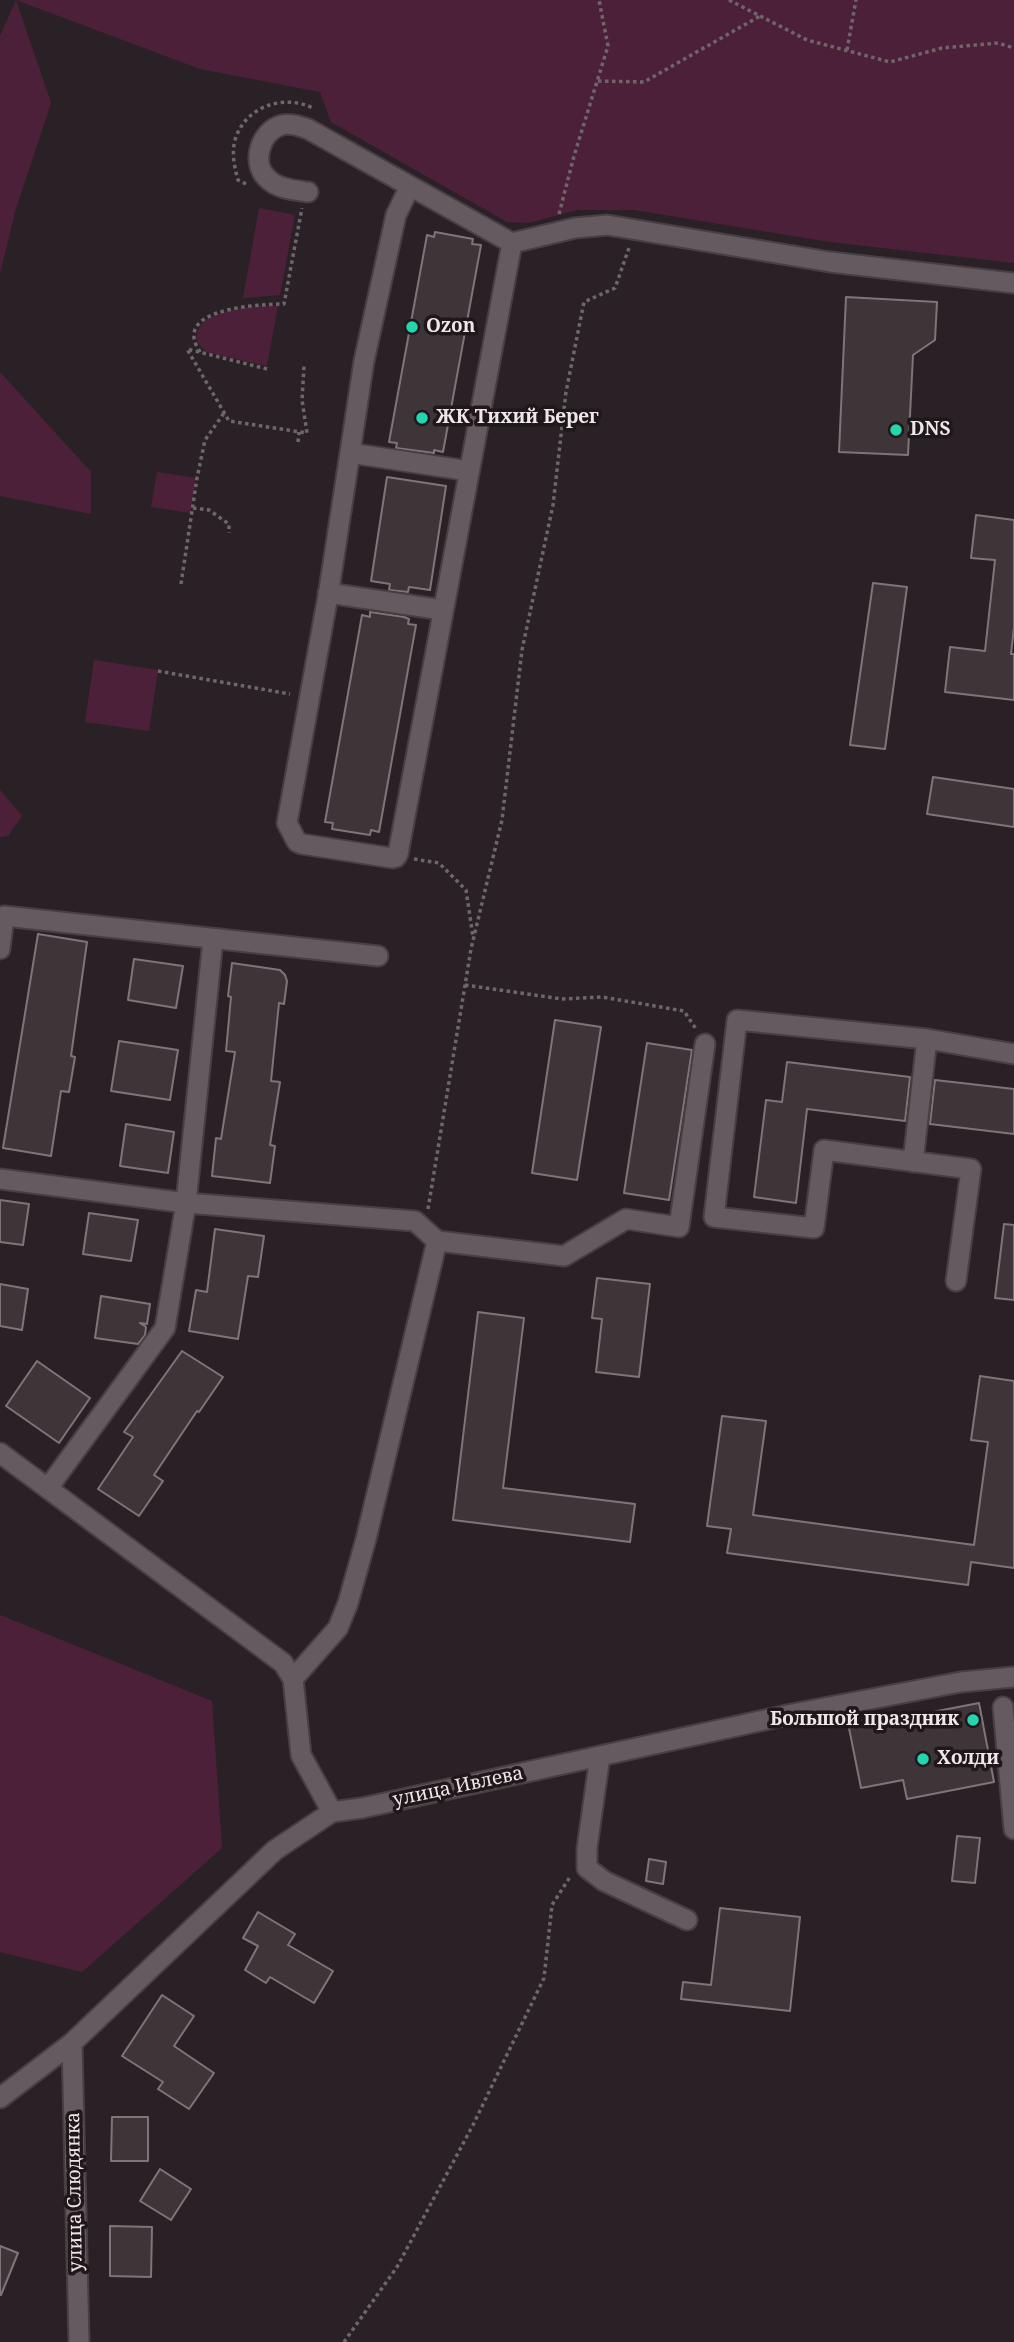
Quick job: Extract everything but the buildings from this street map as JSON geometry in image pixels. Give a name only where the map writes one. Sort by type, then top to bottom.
[{"type":"street","points":[[305,196],[268,180],[260,169],[258,154],[263,140],[271,130],[283,125],[297,125],[309,129],[512,243],[593,225],[830,262],[1014,283]]},
{"type":"street","points":[[410,186],[396,215],[363,361],[328,593],[287,823],[295,838],[302,844],[396,857],[512,243]]},
{"type":"street","points":[[350,453],[469,471]]},
{"type":"street","points":[[328,593],[443,610]]},
{"type":"street","points":[[0,949],[4,916],[378,956]]},
{"type":"street","points":[[48,1488],[165,1328],[186,1203],[213,939]]},
{"type":"street","points":[[956,1281],[971,1169],[824,1150],[814,1228],[714,1216],[737,1020],[927,1039],[1014,1054]]},
{"type":"street","points":[[913,1162],[927,1039]]},
{"type":"street","points":[[0,1179],[186,1203],[415,1221],[431,1236],[565,1256],[626,1219],[679,1227],[705,1044]]},
{"type":"street","points":[[293,1679],[338,1629],[348,1603],[366,1539],[431,1236]]},
{"type":"street","points":[[0,1453],[283,1663],[293,1679],[301,1755],[332,1812]]},
{"type":"street","name":"улица Ивлева","points":[[0,2098],[72,2043],[275,1850],[332,1812],[362,1808],[792,1714],[961,1682],[1014,1677]]},
{"type":"street","points":[[1003,1707],[1014,1829]]},
{"type":"street","points":[[600,1756],[587,1848],[587,1868],[604,1881],[687,1920]]},
{"type":"street","name":"улица Слюдянка","points":[[72,2043],[79,2342]]},
{"type":"path","points":[[554,233],[574,156],[608,46],[599,0]]},
{"type":"path","points":[[729,0],[807,40],[890,62],[942,48],[998,43],[1014,48]]},
{"type":"path","points":[[847,51],[856,0]]},
{"type":"path","points":[[597,81],[644,82],[760,16]]},
{"type":"path","points":[[249,185],[238,180],[233,160],[236,137],[246,119],[263,106],[284,102],[303,103],[318,111]]},
{"type":"path","points":[[200,352],[194,338],[194,330],[202,320],[242,306],[284,304],[305,196]]},
{"type":"path","points":[[431,1236],[466,985],[502,820],[522,650],[553,505],[566,392],[584,302],[615,288],[636,230]]},
{"type":"path","points":[[267,369],[187,349],[229,421],[307,433],[302,400],[304,366]]},
{"type":"path","points":[[181,584],[205,440],[224,412]]},
{"type":"path","points":[[298,442],[299,432]]},
{"type":"path","points":[[193,508],[209,510],[229,524],[229,533]]},
{"type":"path","points":[[158,671],[310,697]]},
{"type":"path","points":[[425,861],[439,863],[466,890],[474,939]]},
{"type":"path","points":[[466,985],[562,999],[602,998],[684,1011],[705,1044]]},
{"type":"path","points":[[344,2342],[397,2267],[473,2124],[544,1978],[552,1905],[572,1875],[587,1868]]},
{"type":"shaded area","points":[[16,0],[1014,0],[1014,263],[830,242],[634,210],[577,210],[529,223],[507,222],[331,122],[320,92],[200,69]]},
{"type":"shaded area","points":[[16,0],[51,103],[15,212],[0,273],[0,36]]},
{"type":"shaded area","points":[[259,208],[295,215],[280,295],[243,298]]},
{"type":"shaded area","points":[[278,306],[267,366],[206,352],[197,342],[198,332],[210,318],[231,310]]},
{"type":"shaded area","points":[[0,372],[91,472],[91,514],[0,496]]},
{"type":"shaded area","points":[[157,472],[196,478],[190,513],[151,507]]},
{"type":"shaded area","points":[[94,660],[158,670],[149,731],[85,722]]},
{"type":"shaded area","points":[[0,790],[22,816],[8,836],[0,837]]},
{"type":"shaded area","points":[[0,1615],[212,1701],[222,1848],[82,1972],[0,1952]]},
{"type":"place","name":"Ozon","points":[[412,327]]},
{"type":"place","name":"ЖК Тихий Берег","points":[[422,418]]},
{"type":"place","name":"DNS","points":[[896,430]]},
{"type":"place","name":"Большой праздник","points":[[973,1720]]},
{"type":"place","name":"Холди","points":[[923,1759]]}]
